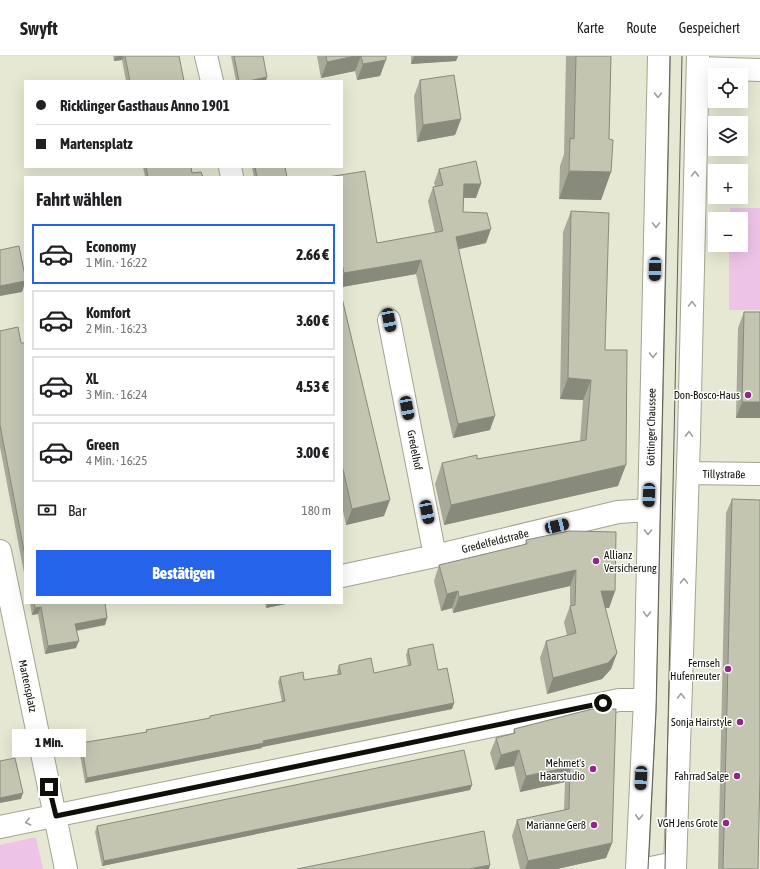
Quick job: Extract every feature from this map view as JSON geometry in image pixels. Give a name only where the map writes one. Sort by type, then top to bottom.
[{"type":"street","points":[[206,56],[212,80]]},
{"type":"street","name":"Göttinger Chaussee","points":[[637,869],[645,700],[659,56]]},
{"type":"street","points":[[646,869],[675,866],[688,473],[698,62],[760,70]]},
{"type":"street","name":"Gredelhof","points":[[389,320],[435,556]]},
{"type":"street","name":"Tillystraße","points":[[688,473],[760,474]]},
{"type":"street","name":"Gredelfeldstraße","points":[[343,576],[435,556],[618,512],[649,510]]},
{"type":"street","name":"Martensplatz","points":[[0,551],[66,869]]},
{"type":"street","points":[[0,827],[619,700],[645,700]]},
{"type":"shaded area","points":[[730,208],[760,208],[760,310],[729,310],[729,252],[748,252],[748,212],[730,212]]},
{"type":"shaded area","points":[[36,837],[43,869],[0,869],[0,845]]},
{"type":"building","points":[[125,56],[179,56],[184,80],[130,80]]},
{"type":"building","points":[[234,56],[263,56],[267,77],[254,80],[239,80]]},
{"type":"building","points":[[326,56],[355,56],[327,62]]},
{"type":"building","points":[[361,56],[386,56],[386,60],[363,64]]},
{"type":"building","points":[[576,56],[611,56],[609,139],[613,140],[611,172],[569,171],[570,138],[574,139]]},
{"type":"building","points":[[454,75],[461,119],[423,125],[420,80]]},
{"type":"building","points":[[476,161],[481,184],[464,184],[463,212],[487,213],[491,229],[456,237],[495,416],[458,424],[421,260],[344,273],[343,176],[334,176],[365,171],[377,243],[443,231],[433,187],[443,185],[439,169]]},
{"type":"building","points":[[146,168],[191,168],[192,173],[201,172],[203,176],[148,176]]},
{"type":"building","points":[[255,168],[285,168],[287,176],[257,176]]},
{"type":"building","points":[[571,211],[609,213],[605,350],[627,350],[626,465],[451,505],[442,463],[477,455],[477,459],[586,440],[591,380],[568,378]]},
{"type":"building","points":[[19,246],[24,271],[24,281],[0,286],[0,250]]},
{"type":"building","points":[[343,302],[390,500],[352,509],[343,469]]},
{"type":"building","name":"Don-Bosco-Haus","points":[[744,312],[760,312],[760,402],[742,402]]},
{"type":"building","points":[[18,327],[21,343],[24,343],[24,551],[0,425],[0,331]]},
{"type":"building","points":[[732,499],[760,500],[760,772],[758,869],[723,869]]},
{"type":"building","points":[[569,531],[616,532],[615,591],[601,591],[617,653],[608,663],[553,678],[546,641],[576,633],[570,606],[575,605],[576,570],[459,597],[458,591],[447,594],[439,565],[527,544],[526,540]]},
{"type":"building","points":[[34,604],[105,604],[107,618],[75,624],[79,641],[48,646],[41,607],[35,608]]},
{"type":"building","points":[[433,644],[438,670],[447,668],[454,703],[87,778],[81,743],[147,732],[146,730],[210,718],[210,716],[285,701],[280,677],[303,672],[304,680],[341,674],[339,665],[371,658],[374,673],[411,665],[408,649]]},
{"type":"building","points":[[592,709],[616,709],[612,843],[528,861],[517,820],[569,809],[570,767],[526,776],[519,750],[501,755],[496,738],[515,733],[514,729]]},
{"type":"building","points":[[464,750],[472,785],[104,861],[97,826]]},
{"type":"building","points":[[15,758],[23,793],[0,798],[0,761]]},
{"type":"building","points":[[484,831],[490,865],[469,869],[297,869]]},
{"type":"tram line","points":[[648,869],[656,711],[670,56]]},
{"type":"tram line","points":[[665,869],[682,56]]},
{"type":"place","name":"Don-Bosco-Haus","points":[[748,395]]},
{"type":"place","name":"Allianz Versicherung","points":[[596,561]]},
{"type":"place","name":"Fernseh Hufenreuter","points":[[728,669]]},
{"type":"place","name":"Sonja Hairstyle","points":[[740,722]]},
{"type":"place","name":"Mehmet's Haarstudio","points":[[593,769]]},
{"type":"place","name":"Fahrrad Salge","points":[[737,776]]},
{"type":"place","name":"VGH Jens Grote","points":[[726,823]]},
{"type":"place","name":"Marianne Gerß","points":[[594,825]]},
{"type":"route","points":[[49,787],[56,816],[603,703]]}]
